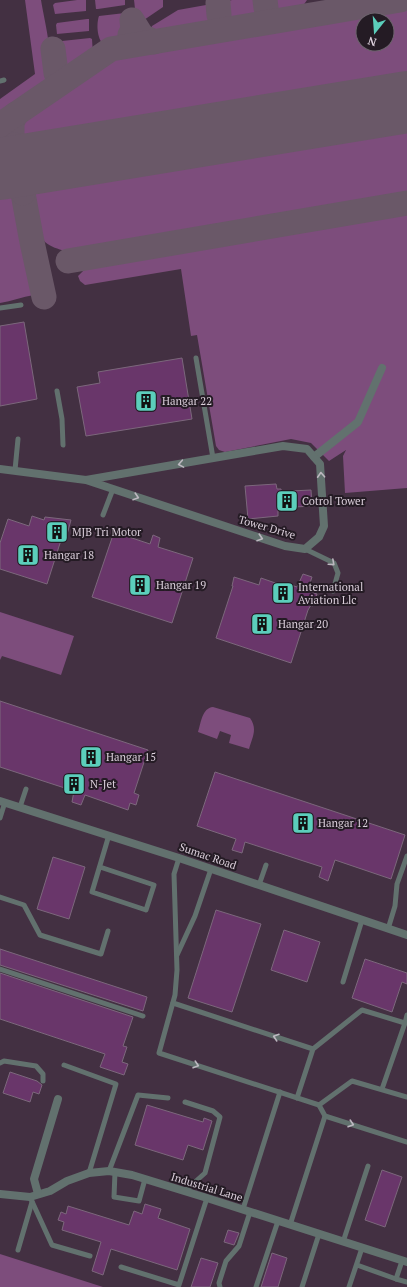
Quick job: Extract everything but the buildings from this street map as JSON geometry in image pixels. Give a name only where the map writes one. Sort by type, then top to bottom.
[{"type":"street","points":[[314,457],[358,422],[382,368]]},
{"type":"street","name":"Tower Drive","points":[[0,469],[86,480],[285,546],[305,548],[319,537],[324,526],[320,464],[307,449],[283,446],[86,480]]},
{"type":"street","name":"Sumac Road","points":[[2,802],[109,835],[407,935]]},
{"type":"street","points":[[38,1194],[34,1179],[58,1099]]},
{"type":"street","name":"Industrial Lane","points":[[0,1194],[31,1199],[38,1194],[50,1191],[67,1181],[89,1173],[112,1171],[145,1179],[247,1210],[404,1262]]},
{"type":"lane","points":[[0,308],[21,305]]},
{"type":"lane","points":[[196,358],[213,458]]},
{"type":"lane","points":[[57,391],[62,419],[63,444]]},
{"type":"lane","points":[[15,470],[18,438]]},
{"type":"lane","points":[[103,515],[113,489]]},
{"type":"lane","points":[[305,548],[334,563],[338,573],[333,591]]},
{"type":"lane","points":[[20,807],[26,789]]},
{"type":"lane","points":[[0,818],[2,802]]},
{"type":"lane","points":[[100,867],[154,885],[146,910],[92,892],[109,835]]},
{"type":"lane","points":[[388,929],[395,906],[397,884],[407,856]]},
{"type":"lane","points":[[179,858],[174,874],[176,977],[173,1003],[159,1053],[319,1105],[325,1116],[407,1142]]},
{"type":"lane","points":[[260,885],[266,865]]},
{"type":"lane","points":[[176,955],[195,916],[211,869]]},
{"type":"lane","points":[[0,897],[24,905],[40,935],[101,954],[108,932]]},
{"type":"lane","points":[[342,982],[362,920]]},
{"type":"lane","points":[[0,969],[143,1016]]},
{"type":"lane","points":[[173,1003],[313,1049]]},
{"type":"lane","points":[[297,1098],[313,1049],[362,1010],[405,1023]]},
{"type":"lane","points":[[382,1089],[407,1016]]},
{"type":"lane","points":[[0,1063],[4,1061],[36,1066],[43,1074],[43,1081]]},
{"type":"lane","points":[[64,1065],[116,1084],[89,1173]]},
{"type":"lane","points":[[319,1105],[352,1081],[407,1097]]},
{"type":"lane","points":[[220,1287],[219,1283],[226,1261],[239,1246],[247,1210],[280,1092]]},
{"type":"lane","points":[[145,1179],[139,1201],[114,1197],[112,1171],[138,1095],[168,1098]]},
{"type":"lane","points":[[184,1191],[205,1173],[220,1117],[213,1111],[186,1102]]},
{"type":"lane","points":[[290,1225],[325,1116]]},
{"type":"lane","points":[[343,1242],[368,1166]]},
{"type":"lane","points":[[122,1267],[179,1285],[207,1198]]},
{"type":"lane","points":[[18,1250],[31,1199]]},
{"type":"lane","points":[[31,1199],[52,1245],[90,1256]]},
{"type":"lane","points":[[256,1287],[278,1221]]},
{"type":"lane","points":[[302,1287],[319,1234]]},
{"type":"lane","points":[[349,1287],[362,1248]]},
{"type":"lane","points":[[396,1279],[404,1262]]},
{"type":"lane","points":[[357,1265],[407,1282]]},
{"type":"shaded area","points":[[25,0],[41,0],[49,45],[49,79],[45,87],[35,96],[0,119],[0,99],[35,74]]},
{"type":"shaded area","points":[[86,0],[86,11],[55,14],[53,5],[55,3]]},
{"type":"shaded area","points":[[95,0],[125,0],[125,5],[96,9]]},
{"type":"shaded area","points":[[134,0],[163,0],[163,7],[141,22],[136,17]]},
{"type":"shaded area","points":[[258,0],[259,8],[255,15],[237,20],[231,18],[226,8],[228,1]]},
{"type":"shaded area","points":[[273,0],[307,0],[300,10],[284,12],[278,10]]},
{"type":"shaded area","points":[[206,5],[210,7],[212,17],[205,26],[155,34],[152,32],[152,26],[178,10]]},
{"type":"shaded area","points":[[407,6],[407,92],[38,153],[29,151],[25,148],[22,145],[20,136],[21,123],[24,116],[109,58],[117,55],[355,15],[355,52],[395,52],[395,12],[371,12]]},
{"type":"shaded area","points":[[127,14],[126,31],[121,37],[106,46],[99,37],[99,16]]},
{"type":"shaded area","points":[[89,19],[89,31],[57,34],[57,23]]},
{"type":"shaded area","points":[[92,39],[93,55],[78,67],[70,68],[61,64],[59,43],[62,41]]},
{"type":"shaded area","points":[[407,112],[407,193],[65,251],[52,247],[45,242],[35,224],[32,209],[34,189],[41,178],[51,171]]},
{"type":"shaded area","points":[[0,185],[8,189],[19,207],[34,295],[0,303]]},
{"type":"shaded area","points":[[407,213],[407,488],[345,493],[343,456],[346,450],[329,461],[311,443],[291,439],[225,452],[219,450],[216,446],[197,335],[191,336],[181,269],[85,285],[80,281],[78,276],[85,269]]},
{"type":"shaded area","points":[[0,612],[74,636],[61,675],[2,656],[0,660]]},
{"type":"shaded area","points":[[213,707],[250,718],[254,726],[254,730],[249,749],[229,743],[231,735],[220,731],[217,739],[198,732],[204,713],[209,708]]},
{"type":"shaded area","points":[[0,1254],[103,1287],[0,1287]]},
{"type":"taxiway","points":[[265,0],[266,8]]},
{"type":"taxiway","points":[[0,125],[111,49],[400,0]]},
{"type":"taxiway","points":[[218,3],[219,15]]},
{"type":"taxiway","points":[[130,35],[133,30],[132,20],[142,36],[154,42]]},
{"type":"taxiway","points":[[53,49],[56,73]]},
{"type":"taxiway","points":[[16,114],[12,123],[12,134],[44,297]]},
{"type":"taxiway","points":[[15,145],[20,152],[27,157],[43,162],[30,171],[23,193]]},
{"type":"taxiway","points":[[68,261],[407,203]]},
{"type":"runway","points":[[0,169],[407,102]]},
{"type":"place","name":"Hangar 22","points":[[146,401]]},
{"type":"place","name":"Cotrol Tower","points":[[287,501]]},
{"type":"place","name":"MJB Tri Motor","points":[[57,532]]},
{"type":"place","name":"Hangar 18","points":[[28,555]]},
{"type":"place","name":"Hangar 19","points":[[140,585]]},
{"type":"place","name":"International Aviation Llc","points":[[283,593]]},
{"type":"place","name":"Hangar 20","points":[[262,624]]},
{"type":"place","name":"Hangar 15","points":[[91,757]]},
{"type":"place","name":"N-Jet","points":[[74,784]]},
{"type":"place","name":"Hangar 12","points":[[303,823]]}]
